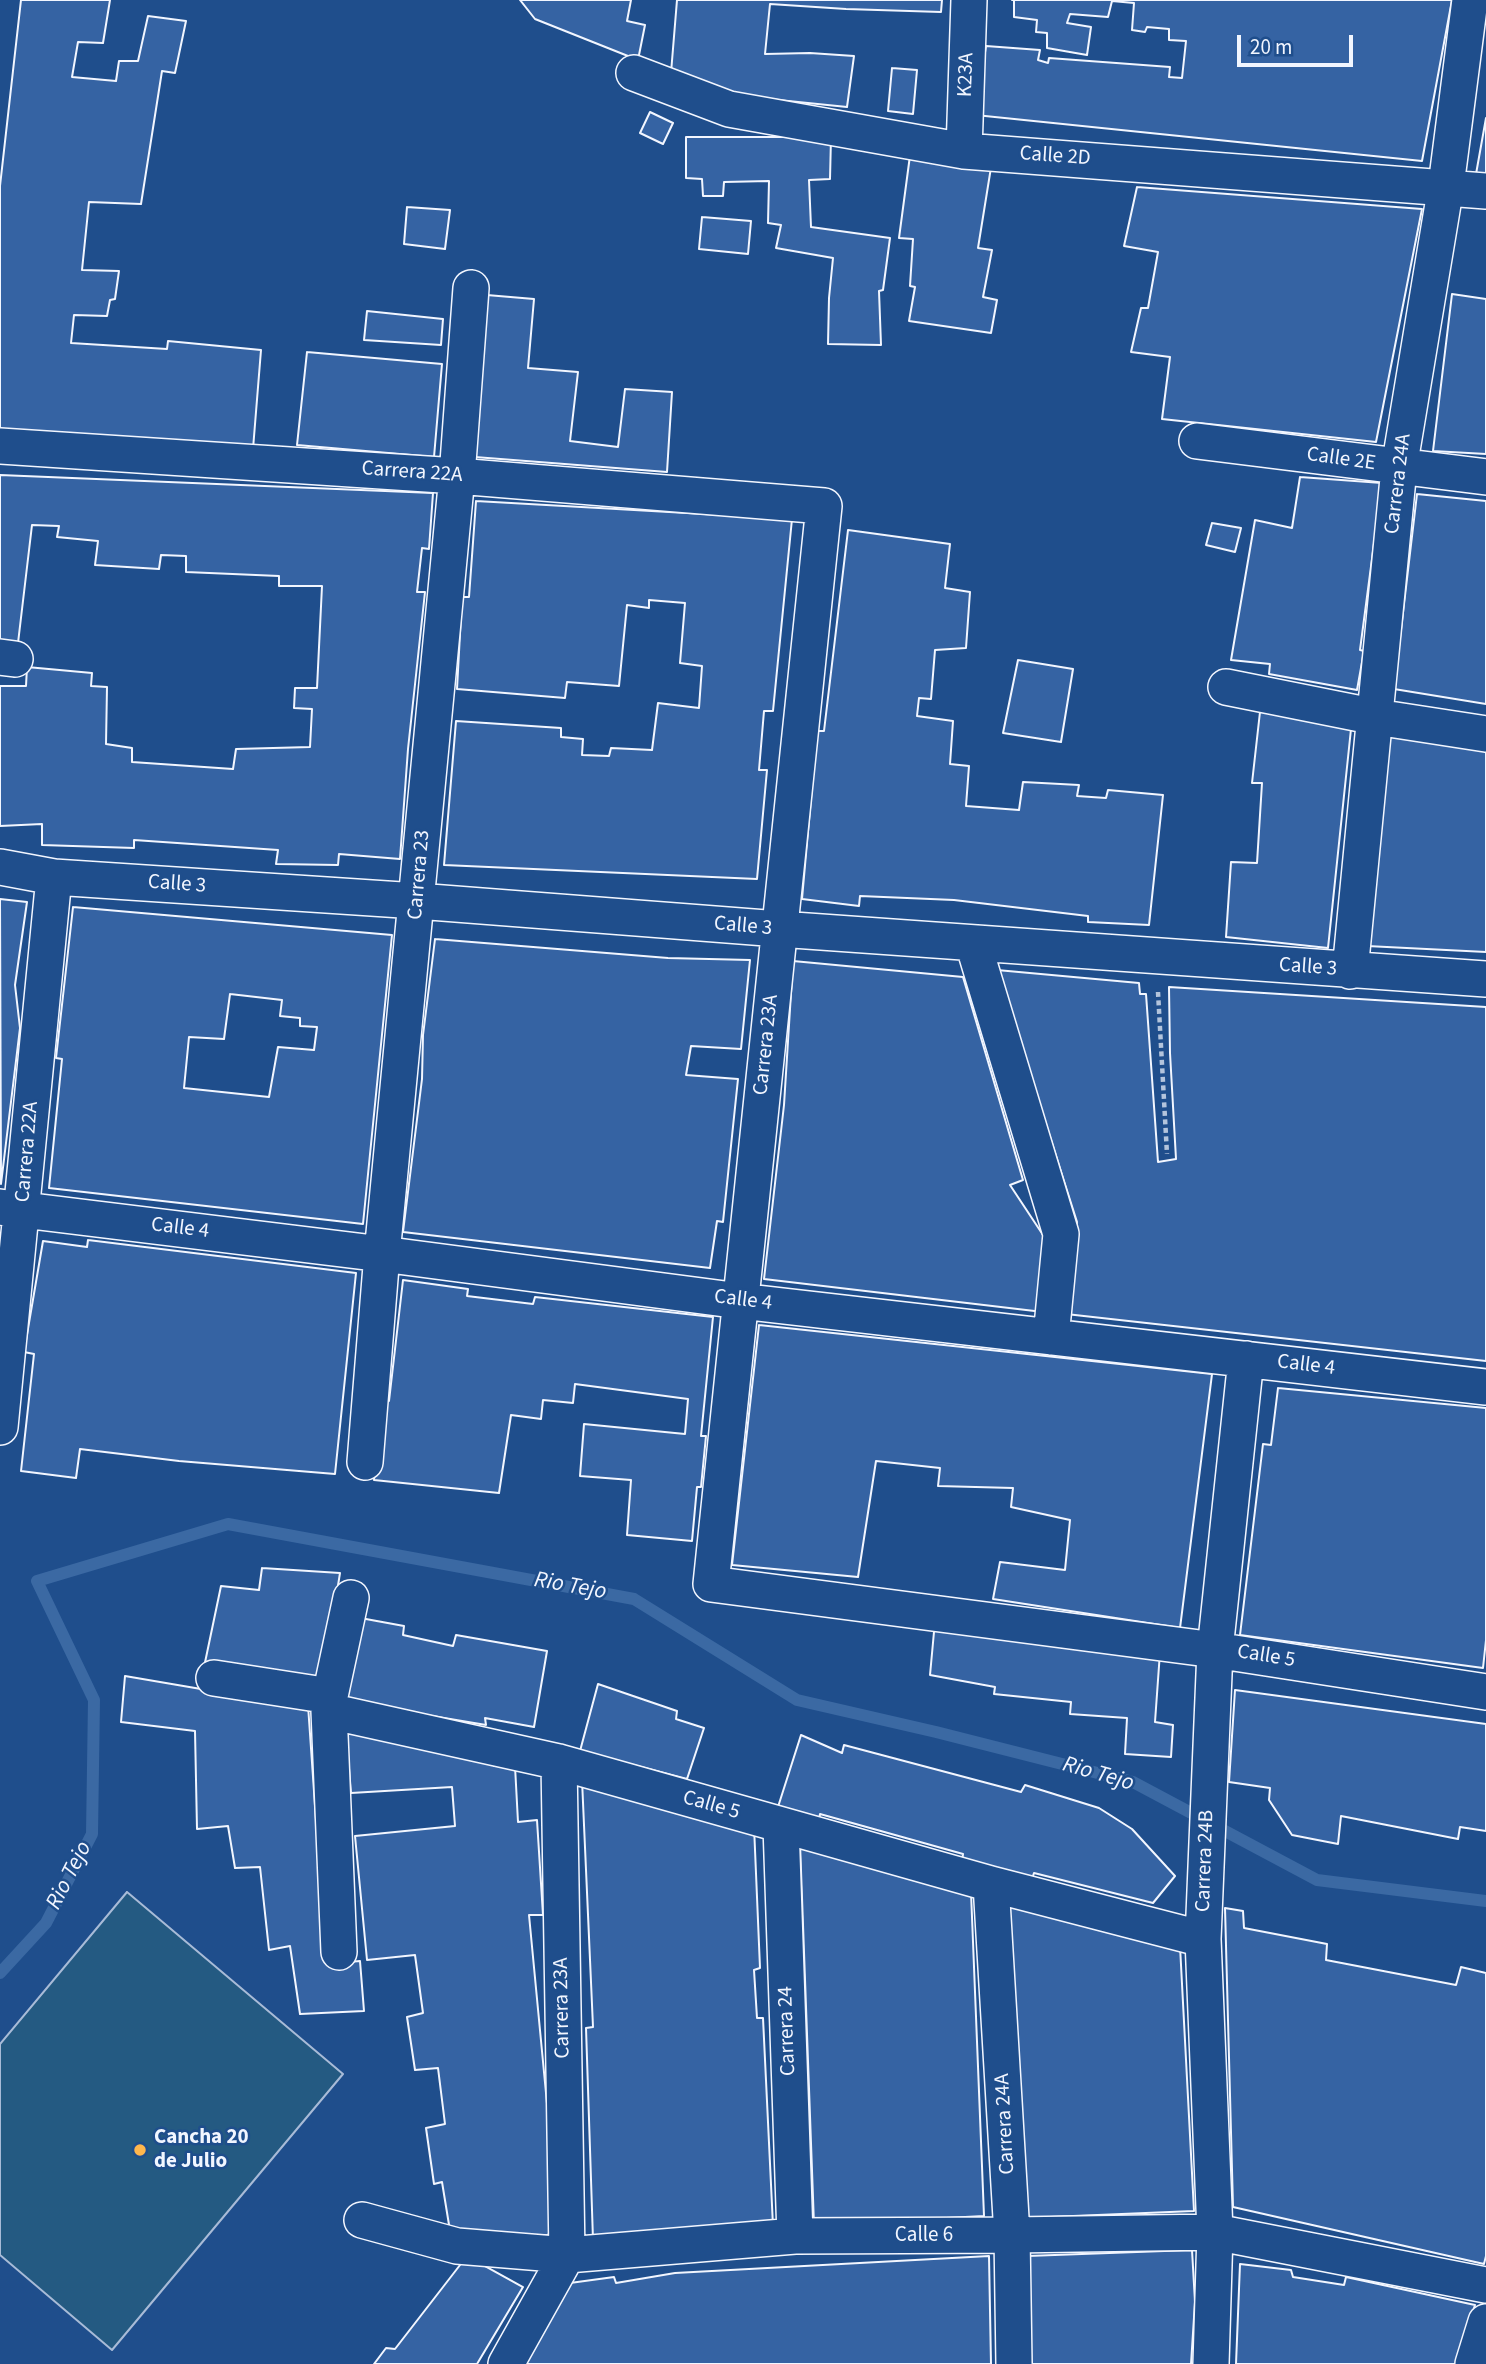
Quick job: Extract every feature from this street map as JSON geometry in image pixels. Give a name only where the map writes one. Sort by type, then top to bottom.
[{"type":"street","name":"K23A","points":[[964,151],[969,0]]},
{"type":"street","name":"Carrera 24A","points":[[1350,971],[1399,468],[1446,186],[1470,0]]},
{"type":"street","name":"Calle 2D","points":[[634,73],[729,109],[964,151],[1486,191]]},
{"type":"street","name":"Carrera 23","points":[[365,1462],[382,1254],[457,476],[471,288]]},
{"type":"street","name":"Calle 2E","points":[[1197,441],[1486,477]]},
{"type":"street","name":"Carrera 22A","points":[[0,446],[457,476],[824,506]]},
{"type":"street","name":"Carrera 23A","points":[[711,1584],[824,506]]},
{"type":"street","points":[[1226,687],[1376,717],[1486,734]]},
{"type":"street","name":"Calle 3","points":[[0,867],[54,877],[1486,979]]},
{"type":"street","name":"Carrera 22A","points":[[0,1427],[11,1208],[54,877]]},
{"type":"street","points":[[973,943],[1061,1234],[1051,1337]]},
{"type":"street","name":"Calle 4","points":[[11,1208],[740,1301],[1486,1387]]},
{"type":"street","name":"Carrera 24B","points":[[1211,2364],[1215,2232],[1203,1939],[1215,1650],[1245,1359]]},
{"type":"street","name":"Calle 5","points":[[711,1584],[1215,1650],[1486,1692]]},
{"type":"street","points":[[338,1952],[330,1703],[351,1598]]},
{"type":"street","name":"Calle 5","points":[[214,1678],[330,1703],[558,1762],[991,1884],[1203,1939]]},
{"type":"street","name":"Carrera 23A","points":[[558,1762],[568,2255]]},
{"type":"street","name":"Carrera 24","points":[[781,1826],[795,2236]]},
{"type":"street","name":"Carrera 24A","points":[[991,1884],[1012,2235],[1014,2364]]},
{"type":"street","name":"Calle 6","points":[[362,2220],[457,2246],[568,2255],[795,2236],[1215,2232],[1486,2285]]},
{"type":"street","points":[[506,2364],[568,2255]]},
{"type":"street","points":[[1473,2364],[1486,2322]]},
{"type":"path","points":[[1156,956],[1167,1154]]},
{"type":"shaded area","name":"Cancha 20 de Julio","points":[[127,1892],[343,2074],[112,2350],[0,2255],[0,2044]]},
{"type":"building","points":[[21,0],[110,0],[103,43],[78,42],[72,77],[116,81],[119,61],[138,61],[148,16],[186,21],[175,73],[162,71],[141,204],[89,202],[82,270],[119,271],[115,299],[110,300],[107,316],[74,315],[71,343],[167,349],[168,341],[261,350],[253,449],[0,433],[0,186]]},
{"type":"building","points":[[520,0],[631,0],[627,21],[645,25],[638,60],[535,19]]},
{"type":"building","points":[[677,0],[942,0],[941,12],[770,4],[765,54],[854,56],[847,107],[720,94],[671,73]]},
{"type":"building","points":[[1014,0],[1452,0],[1422,161],[956,113],[980,84],[986,46],[1040,50],[1038,60],[1048,63],[1049,58],[1170,67],[1169,77],[1182,78],[1186,41],[1169,40],[1169,29],[1147,27],[1145,32],[1132,30],[1134,3],[1112,1],[1108,17],[1070,14],[1067,23],[1091,27],[1087,55],[1047,48],[1047,33],[1036,32],[1037,20],[1014,17]]},
{"type":"building","points":[[892,68],[917,70],[913,114],[888,111]]},
{"type":"building","points":[[650,112],[673,123],[663,144],[640,133]]},
{"type":"building","points":[[1486,118],[1486,175],[1476,174]]},
{"type":"building","points":[[686,137],[831,137],[830,179],[809,180],[811,227],[890,238],[883,290],[879,291],[881,345],[828,344],[833,258],[776,248],[781,225],[768,223],[769,181],[724,182],[723,196],[703,196],[702,179],[686,178]]},
{"type":"building","points":[[911,148],[993,155],[978,248],[992,250],[983,297],[997,300],[991,333],[909,321],[915,287],[910,286],[913,239],[899,238]]},
{"type":"building","points":[[1137,187],[1422,209],[1376,442],[1162,419],[1170,357],[1131,352],[1141,308],[1148,308],[1158,252],[1124,246]]},
{"type":"building","points":[[407,207],[450,210],[445,249],[404,244]]},
{"type":"building","points":[[702,217],[751,221],[748,254],[699,249]]},
{"type":"building","points":[[475,294],[534,299],[528,368],[578,372],[570,441],[618,447],[625,389],[672,392],[667,472],[462,456]]},
{"type":"building","points":[[1452,294],[1486,299],[1486,454],[1433,451]]},
{"type":"building","points":[[367,311],[443,319],[441,345],[364,340]]},
{"type":"building","points":[[307,352],[442,364],[434,457],[297,445]]},
{"type":"building","points":[[0,475],[433,493],[429,549],[422,548],[417,592],[425,592],[408,749],[400,859],[339,854],[338,865],[276,864],[278,850],[134,840],[134,848],[42,845],[42,824],[0,826],[0,686],[26,686],[27,667],[92,673],[91,686],[107,687],[106,744],[132,748],[132,762],[233,769],[236,749],[310,747],[312,709],[294,708],[295,688],[317,688],[322,586],[279,586],[279,576],[186,572],[186,556],[161,555],[159,569],[95,565],[98,541],[57,537],[59,526],[32,525],[18,643],[0,641]]},
{"type":"building","points":[[1300,477],[1382,483],[1360,650],[1364,651],[1357,690],[1269,674],[1270,664],[1231,660],[1255,520],[1292,528]]},
{"type":"building","points":[[1417,494],[1486,501],[1486,704],[1394,689]]},
{"type":"building","points":[[476,501],[792,519],[773,711],[764,711],[759,770],[767,770],[757,879],[444,865],[456,721],[561,728],[561,737],[583,739],[582,755],[609,756],[611,748],[652,750],[658,703],[699,708],[702,666],[680,663],[685,603],[649,600],[649,608],[627,605],[619,686],[567,682],[565,698],[457,689],[462,597],[469,597]]},
{"type":"building","points":[[1212,523],[1241,528],[1235,552],[1206,545]]},
{"type":"building","points":[[848,530],[950,544],[945,588],[970,592],[966,648],[935,650],[931,699],[919,698],[917,716],[953,721],[950,764],[969,766],[966,806],[1019,810],[1023,782],[1079,785],[1077,796],[1106,798],[1108,790],[1163,795],[1149,925],[1088,922],[1088,916],[954,900],[860,896],[859,906],[802,899],[817,731],[824,731]]},
{"type":"building","points":[[1018,660],[1073,669],[1061,742],[1003,733]]},
{"type":"building","points":[[1261,703],[1353,710],[1328,948],[1226,937],[1231,862],[1257,863],[1262,783],[1252,783]]},
{"type":"building","points":[[1394,715],[1486,732],[1486,952],[1367,946],[1382,761]]},
{"type":"building","points":[[0,899],[27,902],[15,985],[20,1028],[1,1184]]},
{"type":"building","points":[[73,907],[392,935],[363,1224],[49,1188],[62,1059],[56,1058]],"holes":[[[230,994],[282,1000],[280,1016],[300,1018],[300,1026],[317,1027],[314,1050],[278,1047],[269,1097],[184,1088],[189,1037],[224,1039]]]},
{"type":"building","points":[[435,939],[668,958],[750,960],[741,1049],[691,1046],[686,1075],[738,1079],[723,1222],[717,1221],[710,1268],[403,1232],[422,1079],[423,1035]]},
{"type":"building","points":[[793,961],[963,977],[1023,1180],[1010,1185],[1047,1241],[1043,1312],[764,1279],[784,1105]]},
{"type":"building","points":[[997,970],[1139,983],[1140,994],[1146,994],[1158,1162],[1176,1159],[1169,987],[1486,1007],[1486,1361],[1066,1314],[1077,1222]]},
{"type":"building","points":[[88,1240],[356,1273],[335,1474],[179,1461],[80,1449],[76,1478],[21,1471],[34,1354],[24,1352],[43,1241],[87,1247]]},
{"type":"building","points":[[403,1280],[468,1289],[467,1296],[533,1304],[535,1297],[713,1317],[701,1436],[706,1436],[701,1487],[697,1487],[692,1541],[627,1535],[631,1480],[580,1476],[584,1424],[685,1434],[688,1399],[575,1384],[573,1403],[543,1400],[541,1419],[511,1415],[499,1493],[374,1480],[382,1401],[389,1401]]},
{"type":"building","points":[[759,1325],[1212,1374],[1180,1628],[993,1599],[1000,1562],[1065,1570],[1070,1520],[1011,1507],[1013,1488],[938,1486],[940,1468],[876,1461],[858,1577],[732,1565]]},
{"type":"building","points":[[1278,1388],[1486,1408],[1486,1640],[1483,1668],[1240,1635],[1263,1444],[1271,1445]]},
{"type":"building","points":[[262,1568],[340,1573],[322,1686],[203,1672],[221,1586],[259,1590]]},
{"type":"building","points":[[355,1617],[404,1626],[403,1635],[453,1646],[456,1635],[547,1651],[534,1727],[485,1718],[486,1725],[337,1700]]},
{"type":"building","points":[[935,1621],[1160,1652],[1155,1722],[1173,1725],[1171,1757],[1125,1754],[1127,1718],[1070,1714],[1071,1702],[994,1694],[995,1687],[930,1675]]},
{"type":"building","points":[[125,1676],[308,1705],[326,1964],[360,1961],[364,2011],[300,2014],[290,1946],[269,1950],[260,1867],[235,1868],[228,1826],[197,1829],[195,1731],[121,1722]]},
{"type":"building","points":[[598,1684],[677,1711],[676,1719],[704,1728],[687,1779],[580,1751]]},
{"type":"building","points":[[1235,1690],[1486,1724],[1486,1831],[1460,1827],[1458,1839],[1341,1816],[1338,1844],[1292,1835],[1269,1800],[1270,1788],[1229,1782]]},
{"type":"building","points":[[346,1732],[493,1758],[494,1766],[515,1766],[518,1822],[537,1820],[543,1915],[529,1915],[548,2114],[554,2225],[548,2235],[451,2237],[442,2182],[434,2184],[426,2128],[445,2124],[438,2068],[415,2070],[407,2017],[423,2013],[415,1955],[367,1960],[355,1836],[455,1826],[452,1787],[351,1793]]},
{"type":"building","points":[[801,1735],[842,1753],[844,1745],[1021,1792],[1025,1785],[1099,1808],[1132,1829],[1175,1876],[1153,1903],[1034,1873],[1032,1879],[962,1861],[963,1854],[820,1814],[819,1820],[777,1810]]},
{"type":"building","points":[[582,1780],[754,1826],[760,1968],[754,1970],[757,2018],[763,2018],[773,2226],[593,2240],[586,2028],[593,2027]]},
{"type":"building","points":[[800,1843],[971,1892],[984,2216],[814,2225]]},
{"type":"building","points":[[1007,1900],[1180,1946],[1194,2211],[1025,2218]]},
{"type":"building","points":[[1225,1908],[1243,1911],[1244,1928],[1327,1944],[1326,1960],[1456,1985],[1461,1967],[1486,1973],[1484,2264],[1233,2207]]},
{"type":"building","points":[[1192,2250],[1195,2302],[1191,2364],[1027,2364],[1027,2256]]},
{"type":"building","points":[[467,2256],[523,2287],[477,2364],[374,2364],[386,2348],[395,2349]]},
{"type":"building","points":[[989,2256],[991,2364],[522,2364],[570,2283],[614,2277],[616,2283],[675,2273]]},
{"type":"building","points":[[1240,2264],[1291,2270],[1293,2277],[1344,2285],[1346,2277],[1475,2305],[1456,2364],[1236,2364]]},
{"type":"waterway","name":"Rio Tejo","points":[[0,1973],[46,1923],[92,1834],[94,1700],[37,1581],[228,1524],[634,1599],[797,1700],[1133,1782],[1317,1880],[1486,1901]]},
{"type":"place","name":"Cancha 20 de Julio","points":[[140,2150]]}]
